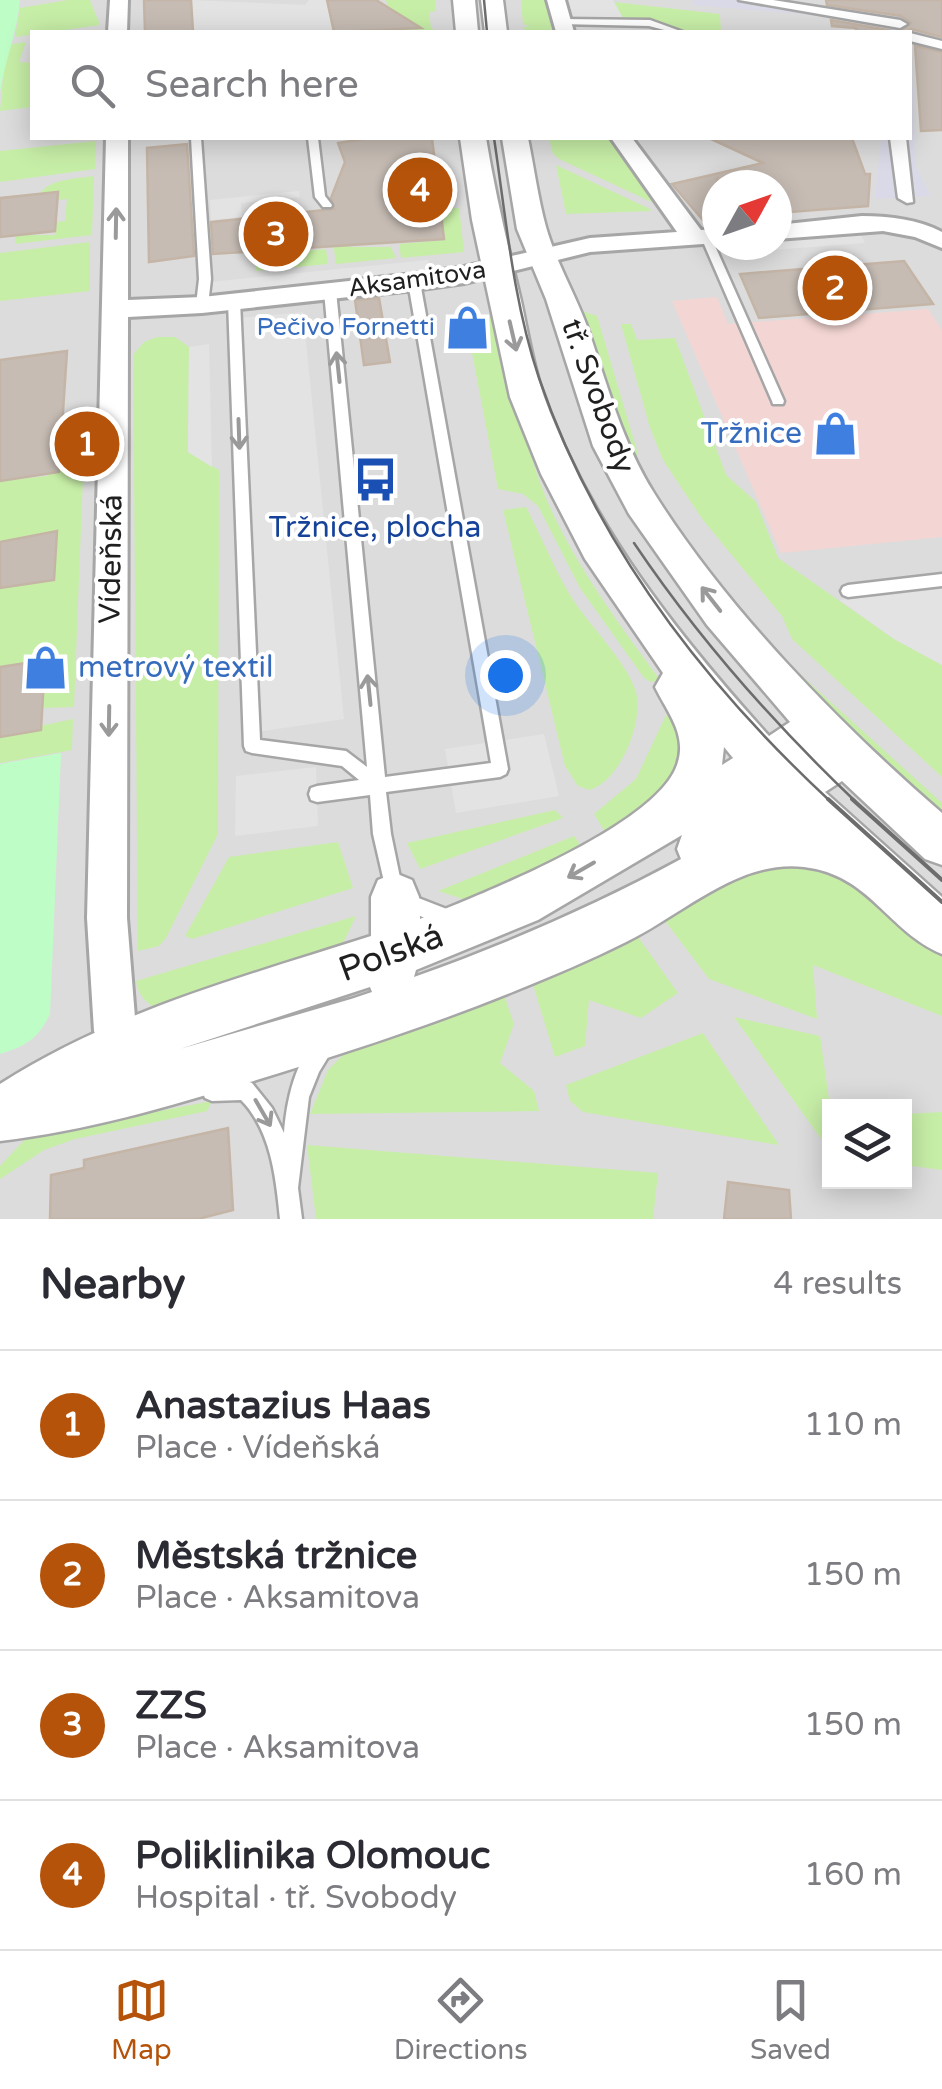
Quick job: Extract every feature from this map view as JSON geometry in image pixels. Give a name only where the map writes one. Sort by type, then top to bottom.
[{"type":"street","points":[[118,30],[119,0]]},
{"type":"street","points":[[464,0],[467,30]]},
{"type":"street","points":[[492,0],[496,30]]},
{"type":"street","points":[[556,0],[563,28]]},
{"type":"street","points":[[746,0],[898,30]]},
{"type":"street","points":[[903,30],[907,3]]},
{"type":"street","points":[[912,34],[942,44]]},
{"type":"street","name":"Vídeňská","points":[[75,1087],[109,981],[117,140]]},
{"type":"street","name":"tř. Svobody","points":[[473,140],[496,267],[546,468],[575,535],[699,724],[703,748],[698,772],[664,818]]},
{"type":"street","name":"tř. Svobody","points":[[514,140],[532,229],[546,254],[594,399],[623,471],[690,572],[774,674],[832,740],[942,843]]},
{"type":"street","points":[[623,140],[686,223],[702,235]]},
{"type":"street","points":[[898,140],[907,225]]},
{"type":"street","points":[[792,231],[907,225],[942,241]]},
{"type":"street","name":"Aksamitova","points":[[115,309],[414,282],[590,244],[702,237]]},
{"type":"street","name":"tř. Svobody","points":[[533,411],[612,566],[690,678],[779,777],[867,864],[942,929]]},
{"type":"street","points":[[779,777],[832,740]]},
{"type":"street","name":"Polská","points":[[133,1067],[174,1025],[370,938],[474,923],[556,884],[664,818],[779,777]]},
{"type":"street","name":"Polská","points":[[371,1018],[450,971],[563,925],[628,893],[779,777]]},
{"type":"street","name":"Polská","points":[[2,1114],[62,1107],[75,1087],[133,1067],[371,1018],[510,968],[611,924],[742,851],[805,845],[835,851],[867,864]]},
{"type":"street","points":[[133,1067],[376,990],[388,979],[370,938]]},
{"type":"street","name":"Vídeňská","points":[[109,981],[133,1067]]},
{"type":"lane","points":[[563,28],[650,23],[673,30]]},
{"type":"lane","points":[[196,140],[205,280],[202,304]]},
{"type":"lane","points":[[313,140],[320,198],[327,205]]},
{"type":"lane","points":[[715,260],[778,401]]},
{"type":"lane","points":[[317,794],[500,768],[414,282]]},
{"type":"lane","points":[[330,291],[382,834],[370,938]]},
{"type":"lane","points":[[234,301],[252,746],[346,759],[379,787]]},
{"type":"lane","points":[[848,591],[942,580]]},
{"type":"lane","points":[[288,1186],[294,1156],[293,1114],[300,1087],[320,1053],[371,1018]]},
{"type":"lane","points":[[133,1067],[173,1098],[229,1088],[245,1090],[266,1110],[288,1186],[291,1219]]},
{"type":"shaded area","points":[[0,0],[942,0],[942,1219],[0,1219]]},
{"type":"shaded area","points":[[191,0],[305,5],[309,0],[327,0],[334,30],[193,30]]},
{"type":"shaded area","points":[[565,0],[613,0],[624,20],[574,22]]},
{"type":"shaded area","points":[[693,0],[782,0],[894,20],[900,0],[917,3],[907,29],[910,30],[886,30],[886,24],[847,18],[692,5]]},
{"type":"shaded area","points":[[912,30],[942,39],[942,48],[912,44]]},
{"type":"shaded area","points":[[912,69],[916,166],[931,196],[875,199],[881,140],[912,140]]},
{"type":"shaded area","points":[[299,191],[300,197],[241,203],[242,217],[211,220],[210,200]]},
{"type":"shaded area","points":[[860,232],[865,243],[792,249],[792,238]]},
{"type":"shaded area","points":[[428,260],[431,275],[210,298],[209,282]]},
{"type":"shaded area","name":"Tržnice","points":[[717,297],[728,324],[928,309],[942,330],[942,537],[781,553],[672,301]]},
{"type":"shaded area","points":[[303,312],[344,719],[257,732],[240,318]]},
{"type":"shaded area","points":[[209,344],[212,467],[188,452],[189,347]]},
{"type":"shaded area","points":[[942,589],[942,665],[894,639],[839,600]]},
{"type":"shaded area","points":[[544,734],[559,796],[456,813],[445,749]]},
{"type":"shaded area","points":[[316,767],[318,826],[235,836],[236,776]]},
{"type":"green space","points":[[0,0],[20,0],[0,92]]},
{"type":"green space","points":[[90,0],[100,25],[30,30],[30,35],[15,37],[20,8]]},
{"type":"green space","points":[[386,0],[435,0],[436,11],[429,12],[434,30],[394,30]]},
{"type":"green space","points":[[521,0],[545,0],[556,30],[525,30],[530,26],[523,24]]},
{"type":"green space","points":[[614,2],[720,14],[721,30],[670,30],[624,20]]},
{"type":"green space","points":[[26,42],[19,62],[30,63],[30,107],[0,111],[5,57],[12,44]]},
{"type":"green space","points":[[550,140],[610,140],[660,206],[559,159],[553,154]]},
{"type":"green space","points":[[96,141],[95,169],[0,182],[0,151]]},
{"type":"green space","points":[[556,165],[650,209],[651,211],[566,214]]},
{"type":"green space","points":[[94,176],[92,235],[15,244],[16,235],[55,235],[56,222],[65,221],[67,199],[58,200],[58,192],[39,194],[44,189],[64,180]]},
{"type":"green space","points":[[459,208],[464,252],[401,258],[399,244],[445,240],[442,209]]},
{"type":"green space","points":[[348,241],[350,247],[391,247],[396,258],[336,264],[333,242]]},
{"type":"green space","points":[[90,242],[90,291],[0,301],[0,253]]},
{"type":"green space","points":[[326,249],[328,264],[256,271],[255,255]]},
{"type":"green space","points":[[582,311],[597,316],[638,454],[632,461]]},
{"type":"green space","points":[[497,316],[525,434],[548,503],[585,573],[660,680],[651,682],[644,678],[580,588],[538,506],[523,494],[498,489],[469,337],[486,335],[487,317]]},
{"type":"green space","points":[[621,324],[631,324],[637,340],[675,338],[726,475],[756,502],[778,558],[894,639],[942,665],[942,777],[792,639],[782,616],[703,520],[663,460]]},
{"type":"green space","points":[[175,337],[189,347],[188,452],[219,470],[218,834],[166,938],[159,946],[138,951],[133,355],[144,342]]},
{"type":"green space","points":[[84,450],[74,707],[42,708],[44,676],[54,674],[55,659],[0,667],[0,481],[47,476],[61,454]]},
{"type":"green space","points":[[526,507],[567,590],[624,667],[636,692],[636,719],[627,749],[611,776],[589,790],[578,786],[565,766],[503,510]]},
{"type":"green space","points":[[781,657],[942,803],[942,816],[877,763]]},
{"type":"green space","points":[[666,715],[683,718],[680,779],[607,835],[594,814],[636,779]]},
{"type":"green space","points":[[73,719],[72,750],[0,763],[0,737]]},
{"type":"green space","points":[[61,753],[50,1014],[30,1040],[0,1054],[0,764]]},
{"type":"green space","points":[[555,810],[563,818],[420,869],[407,843]]},
{"type":"green space","points":[[574,836],[583,849],[485,900],[466,900],[438,891]]},
{"type":"green space","points":[[338,842],[353,888],[192,939],[185,936],[229,857]]},
{"type":"green space","points":[[825,863],[942,946],[942,1016],[813,965],[817,1019],[709,979],[659,913],[728,870]]},
{"type":"green space","points":[[356,916],[342,945],[316,965],[161,1010],[144,999],[137,986],[136,981]]},
{"type":"green space","points":[[633,930],[678,993],[641,1018],[589,1000],[585,1046],[555,1057],[531,978]]},
{"type":"green space","points":[[500,983],[514,1024],[500,1063],[534,1091],[539,1111],[310,1114],[328,1070],[355,1043]]},
{"type":"green space","points":[[734,1017],[820,1036],[829,1099],[822,1099],[822,1140]]},
{"type":"green space","points":[[703,1033],[779,1145],[583,1112],[570,1101],[566,1085]]},
{"type":"green space","points":[[212,1101],[207,1111],[75,1139],[44,1150],[0,1179],[0,1166],[28,1136]]},
{"type":"green space","points":[[942,1112],[942,1170],[912,1166],[912,1114]]},
{"type":"green space","points":[[307,1145],[658,1173],[653,1219],[316,1219]]},
{"type":"building","points":[[144,0],[191,0],[193,30],[145,30]]},
{"type":"building","points":[[327,0],[376,0],[421,28],[378,30],[334,30]]},
{"type":"building","points":[[826,0],[942,0],[942,37],[902,30],[911,23],[901,16],[827,5]]},
{"type":"building","points":[[831,20],[888,30],[832,26]]},
{"type":"building","points":[[915,46],[942,52],[942,130],[921,131]]},
{"type":"building","points":[[432,140],[444,239],[213,254],[211,222],[334,209],[331,198],[345,162],[338,143]]},
{"type":"building","points":[[713,140],[853,140],[865,174],[870,174],[868,206],[792,212],[792,170],[733,170],[763,163]]},
{"type":"building","points":[[187,144],[194,256],[149,262],[147,148]]},
{"type":"building","points":[[702,177],[702,219],[672,184]]},
{"type":"building","points":[[58,192],[55,231],[0,237],[0,198]]},
{"type":"building","points":[[904,261],[933,304],[759,318],[740,274]]},
{"type":"building","points":[[379,298],[390,362],[364,365],[355,300]]},
{"type":"building","points":[[67,351],[59,472],[0,481],[0,360]]},
{"type":"building","points":[[57,531],[54,580],[0,588],[0,542]]},
{"type":"building","points":[[45,660],[41,730],[0,737],[0,667]]},
{"type":"building","points":[[228,1128],[233,1210],[198,1219],[50,1219],[51,1175],[84,1168],[84,1160]]},
{"type":"building","points":[[728,1182],[789,1190],[791,1219],[724,1219]]},
{"type":"tram line","points":[[484,0],[487,30]]},
{"type":"tram line","points":[[494,140],[511,259],[530,349],[562,438],[590,497],[622,553],[697,659],[739,709],[830,801]]},
{"type":"tram line","points":[[634,543],[737,678],[855,801]]},
{"type":"tram line","points":[[828,799],[942,902]]},
{"type":"tram line","points":[[852,799],[942,880]]},
{"type":"place","name":"Poliklinika Olomouc","points":[[420,190]]},
{"type":"place","name":"ZZS","points":[[276,234]]},
{"type":"place","name":"Městská tržnice","points":[[835,288]]},
{"type":"place","name":"Pečivo Fornetti","points":[[468,327]]},
{"type":"place","name":"Tržnice","points":[[835,433]]},
{"type":"place","name":"Anastazius Haas","points":[[87,444]]},
{"type":"place","name":"Tržnice, plocha","points":[[375,480]]},
{"type":"place","name":"metrový textil","points":[[45,667]]}]
